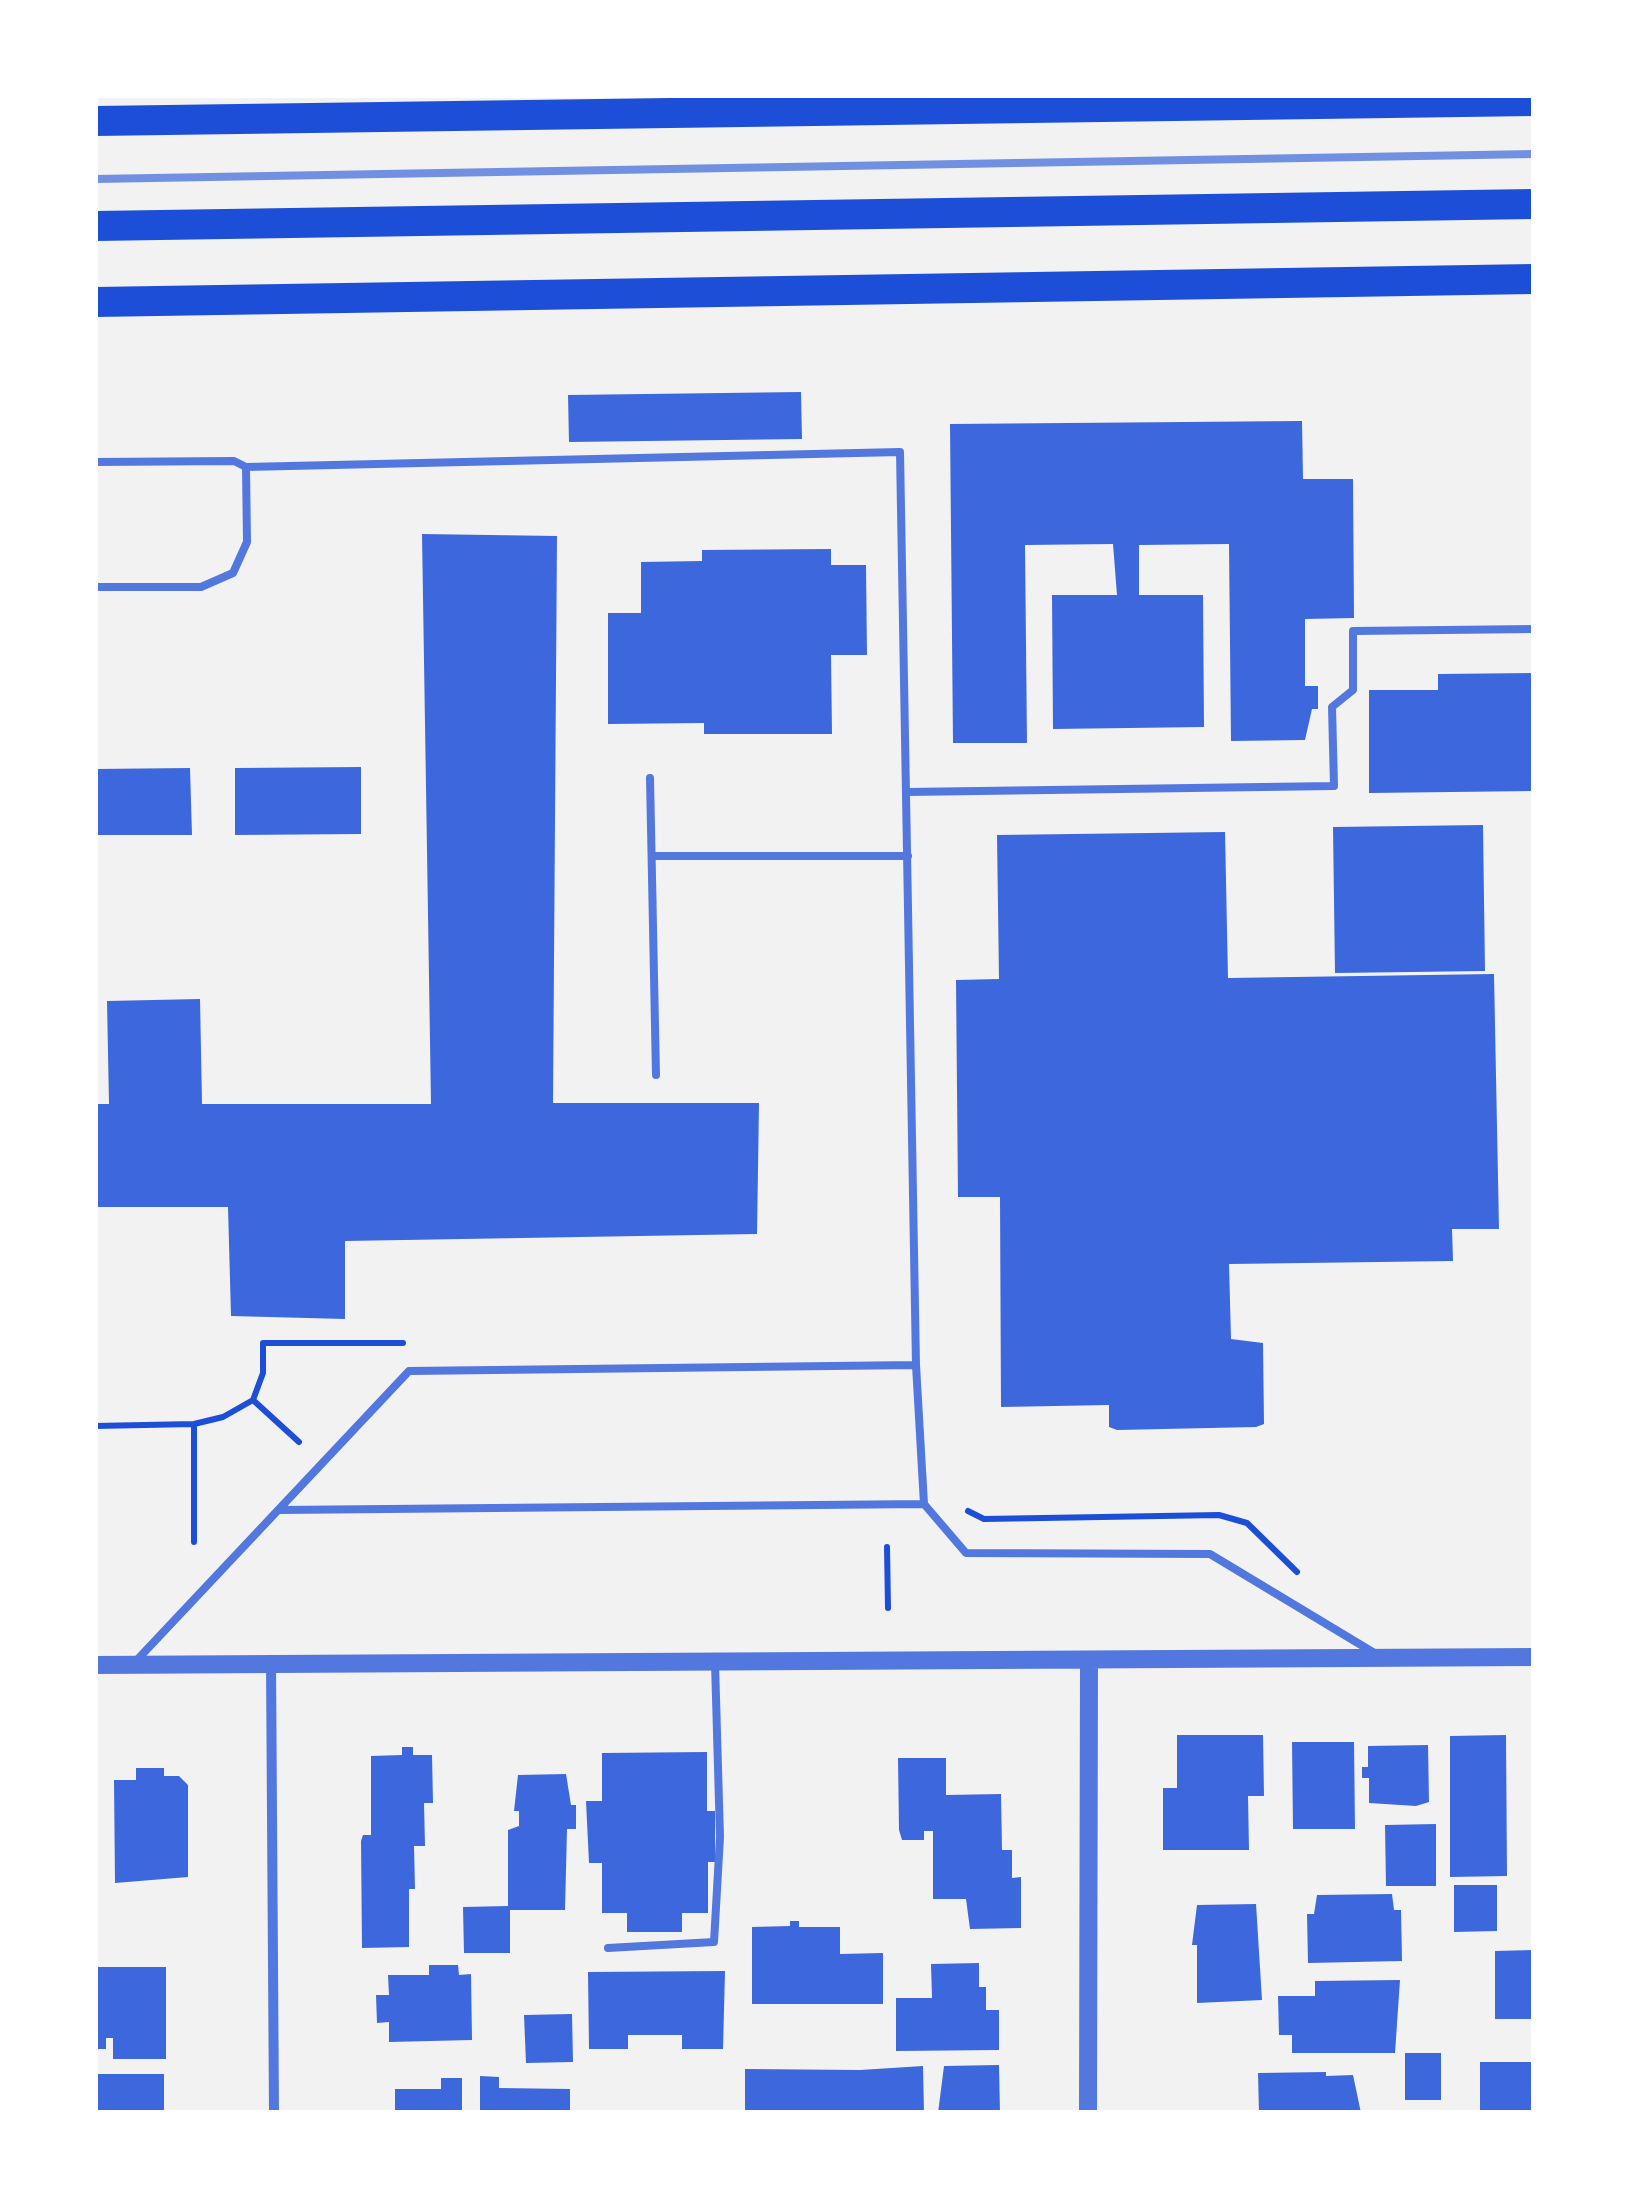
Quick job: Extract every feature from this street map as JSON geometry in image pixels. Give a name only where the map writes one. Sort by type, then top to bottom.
[{"type":"highway","points":[[95,121],[1534,100]]},
{"type":"highway","points":[[95,226],[1534,204]]},
{"type":"highway","points":[[95,302],[1534,279]]},
{"type":"street","points":[[95,1664],[1534,1657]]},
{"type":"street","points":[[1088,2113],[1090,1662]]},
{"type":"street","points":[[271,1663],[274,2113]]},
{"type":"lane","points":[[95,462],[234,461],[246,466],[900,452],[916,1365],[924,1504],[966,1553],[1210,1554],[1384,1659]]},
{"type":"lane","points":[[95,587],[201,587],[233,573],[247,542],[246,466]]},
{"type":"lane","points":[[907,792],[1334,786],[1332,706],[1353,690],[1353,631],[1534,630]]},
{"type":"lane","points":[[650,778],[656,1076]]},
{"type":"lane","points":[[652,856],[908,856]]},
{"type":"lane","points":[[132,1664],[409,1371],[916,1365]]},
{"type":"lane","points":[[278,1510],[924,1504]]},
{"type":"lane","points":[[608,1948],[714,1942],[720,1837],[715,1663]]},
{"type":"path","points":[[95,1426],[194,1424],[223,1418],[253,1400],[263,1372],[263,1343],[404,1342]]},
{"type":"path","points":[[253,1400],[299,1442]]},
{"type":"path","points":[[194,1424],[194,1542]]},
{"type":"path","points":[[958,1506],[984,1519],[1219,1516],[1248,1523],[1310,1584]]},
{"type":"path","points":[[886,1547],[888,1608]]},
{"type":"building","points":[[801,392],[802,439],[569,442],[568,395]]},
{"type":"building","points":[[1302,421],[1303,479],[1353,479],[1354,618],[1305,619],[1305,686],[1318,686],[1318,709],[1312,709],[1305,740],[1231,741],[1229,544],[1139,545],[1139,595],[1203,595],[1204,727],[1053,729],[1052,595],[1117,595],[1113,544],[1025,545],[1027,743],[953,743],[950,424]]},
{"type":"building","points":[[422,534],[557,536],[553,1103],[759,1103],[757,1234],[345,1241],[345,1319],[231,1316],[228,1207],[95,1207],[95,1104],[109,1104],[107,1001],[200,999],[202,1104],[431,1104]]},
{"type":"building","points":[[831,549],[831,565],[866,565],[867,655],[831,655],[832,734],[704,734],[704,723],[608,724],[608,613],[641,613],[641,562],[702,561],[702,550]]},
{"type":"building","points":[[1534,673],[1534,791],[1369,793],[1369,690],[1438,690],[1438,674]]},
{"type":"building","points":[[361,767],[361,834],[235,835],[235,768]]},
{"type":"building","points":[[190,768],[192,835],[95,835],[95,769]]},
{"type":"building","points":[[1483,825],[1485,971],[1335,973],[1333,827]]},
{"type":"building","points":[[1225,832],[1228,978],[1494,974],[1499,1229],[1452,1229],[1453,1261],[1229,1264],[1231,1339],[1263,1343],[1264,1424],[1256,1427],[1117,1430],[1109,1427],[1109,1405],[1001,1407],[1000,1197],[958,1197],[956,980],[999,979],[997,835]]},
{"type":"building","points":[[1177,1735],[1263,1735],[1264,1796],[1248,1796],[1249,1850],[1163,1850],[1163,1788],[1177,1788]]},
{"type":"building","points":[[1506,1735],[1507,1876],[1450,1877],[1450,1736]]},
{"type":"building","points":[[1292,1742],[1354,1742],[1355,1829],[1293,1829]]},
{"type":"building","points":[[1428,1745],[1429,1802],[1416,1806],[1369,1803],[1369,1778],[1362,1778],[1362,1767],[1368,1767],[1368,1746]]},
{"type":"building","points":[[402,1747],[413,1747],[413,1755],[432,1755],[433,1803],[424,1803],[425,1846],[414,1846],[415,1889],[409,1889],[409,1947],[362,1948],[361,1841],[363,1835],[371,1835],[371,1756],[402,1755]]},
{"type":"building","points":[[707,1752],[707,1811],[715,1811],[715,1862],[708,1862],[708,1913],[682,1913],[682,1932],[627,1932],[627,1913],[602,1913],[602,1863],[589,1863],[586,1801],[602,1801],[602,1753]]},
{"type":"building","points":[[898,1758],[946,1758],[946,1795],[1001,1794],[1002,1850],[1012,1850],[1012,1878],[1021,1877],[1021,1928],[970,1929],[966,1899],[933,1899],[933,1831],[924,1831],[924,1840],[902,1840]]},
{"type":"building","points":[[136,1768],[164,1768],[164,1776],[179,1776],[188,1785],[188,1877],[115,1883],[114,1780],[136,1780]]},
{"type":"building","points":[[566,1774],[571,1805],[576,1805],[576,1829],[567,1829],[565,1910],[510,1910],[510,1953],[464,1953],[463,1907],[508,1906],[508,1830],[519,1826],[519,1811],[514,1811],[518,1775]]},
{"type":"building","points":[[1436,1824],[1436,1886],[1386,1886],[1385,1825]]},
{"type":"building","points":[[1454,1885],[1497,1885],[1497,1931],[1454,1932]]},
{"type":"building","points":[[1392,1894],[1394,1910],[1401,1910],[1402,1961],[1308,1963],[1307,1914],[1314,1914],[1317,1895]]},
{"type":"building","points":[[1256,1904],[1262,2000],[1197,2003],[1197,1945],[1192,1945],[1197,1905]]},
{"type":"building","points":[[790,1921],[799,1921],[799,1927],[840,1927],[840,1954],[883,1953],[883,2004],[752,2004],[752,1927],[790,1926]]},
{"type":"building","points":[[1534,1950],[1534,2019],[1495,2019],[1495,1951]]},
{"type":"building","points":[[979,1963],[979,1987],[986,1987],[986,2010],[999,2010],[999,2050],[896,2051],[896,1998],[932,1998],[931,1964]]},
{"type":"building","points":[[429,1965],[458,1965],[459,1975],[471,1974],[472,2040],[389,2042],[389,2022],[377,2023],[376,1995],[389,1995],[388,1975],[429,1975]]},
{"type":"building","points":[[95,1967],[166,1967],[166,2059],[113,2059],[113,2038],[106,2038],[106,2049],[95,2049]]},
{"type":"building","points":[[725,1971],[723,2049],[682,2049],[682,2035],[628,2035],[628,2049],[589,2049],[588,1972]]},
{"type":"building","points":[[1400,1980],[1395,2053],[1292,2053],[1292,2035],[1279,2035],[1278,1996],[1315,1996],[1315,1981]]},
{"type":"building","points":[[572,2014],[573,2062],[526,2063],[524,2015]]},
{"type":"building","points":[[1405,2053],[1441,2053],[1441,2100],[1405,2100]]},
{"type":"building","points":[[1480,2062],[1534,2062],[1534,2113],[1480,2113]]},
{"type":"building","points":[[999,2065],[1000,2113],[938,2113],[944,2066]]},
{"type":"building","points":[[923,2066],[924,2113],[745,2113],[745,2069]]},
{"type":"building","points":[[1326,2072],[1326,2076],[1353,2075],[1361,2113],[1259,2113],[1258,2073]]},
{"type":"building","points":[[95,2074],[164,2074],[164,2113],[95,2113]]},
{"type":"building","points":[[480,2076],[499,2077],[499,2088],[570,2089],[570,2113],[480,2113]]},
{"type":"building","points":[[441,2078],[462,2078],[462,2113],[395,2113],[395,2089],[441,2089]]},
{"type":"railway","points":[[95,179],[1534,154]]}]
